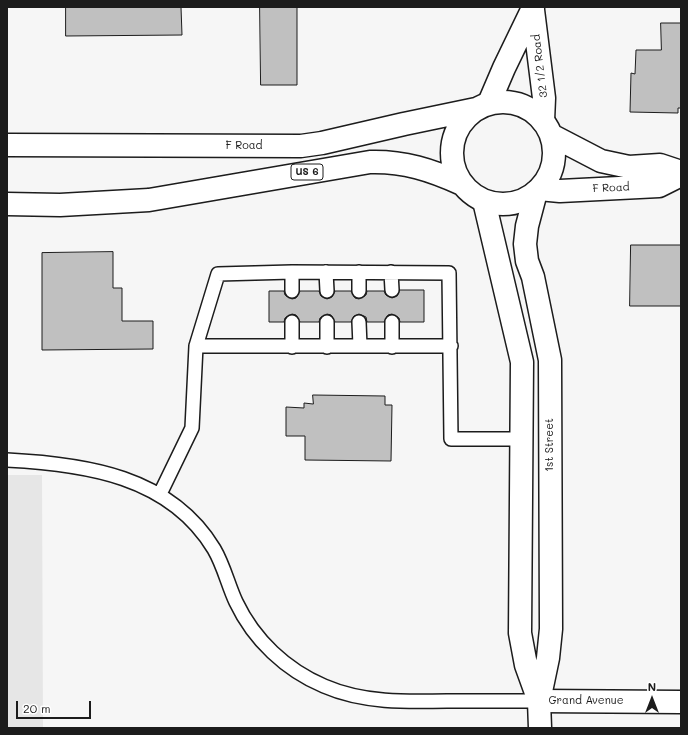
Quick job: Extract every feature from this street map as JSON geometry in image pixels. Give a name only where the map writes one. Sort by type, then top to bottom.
[{"type":"main road","name":"32 1/2 Road","points":[[483,106],[504,68],[533,8]]},
{"type":"main road","name":"32 1/2 Road","points":[[533,8],[547,128]]},
{"type":"main road","points":[[483,106],[504,102],[519,104],[532,111],[547,128]]},
{"type":"main road","name":"F Road","points":[[7,145],[301,146],[322,143],[483,106]]},
{"type":"main road","name":"US 6","points":[[483,106],[465,118],[457,130],[452,144],[452,158],[455,172],[462,184],[472,194],[484,201],[499,204],[514,203],[528,198],[538,190],[548,178],[553,164],[554,150],[547,128]]},
{"type":"main road","name":"F Road","points":[[547,128],[601,161],[629,168],[660,165],[681,172]]},
{"type":"main road","name":"US 6","points":[[7,204],[60,205],[149,200],[370,162],[403,163],[423,168],[462,184]]},
{"type":"main road","name":"F Road","points":[[538,190],[560,191],[658,186],[681,175]]},
{"type":"main road","name":"1st Street","points":[[538,190],[526,226],[525,244],[527,261],[533,278],[550,360],[551,629],[548,658],[539,701],[540,728]]},
{"type":"main road","name":"1st Street","points":[[484,201],[522,362],[520,633],[526,665],[539,701]]},
{"type":"main road","name":"Grand Avenue","points":[[539,701],[681,702]]},
{"type":"lane","points":[[160,494],[192,428],[196,346],[218,274],[292,272],[449,273],[451,438],[521,438]]},
{"type":"lane","points":[[292,272],[292,291]]},
{"type":"lane","points":[[326,272],[327,291]]},
{"type":"lane","points":[[359,272],[359,291]]},
{"type":"lane","points":[[391,272],[392,290]]},
{"type":"lane","points":[[292,322],[292,346]]},
{"type":"lane","points":[[327,322],[327,346]]},
{"type":"lane","points":[[359,322],[360,346]]},
{"type":"lane","points":[[392,322],[392,346]]},
{"type":"lane","points":[[196,346],[451,346]]},
{"type":"lane","points":[[7,460],[58,464],[103,473],[132,481],[160,494],[178,508],[200,530],[214,549],[248,625],[264,644],[280,659],[324,686],[350,695],[378,700],[410,702],[539,701]]},
{"type":"shaded area","points":[[7,475],[42,475],[43,728],[7,728]]},
{"type":"building","points":[[66,7],[181,7],[182,35],[66,36]]},
{"type":"building","points":[[260,7],[297,7],[297,85],[261,85]]},
{"type":"building","points":[[661,23],[681,23],[681,108],[678,108],[678,113],[630,112],[631,73],[635,74],[636,50],[661,50]]},
{"type":"building","points":[[631,245],[681,245],[681,306],[630,306]]},
{"type":"building","points":[[113,252],[113,288],[122,288],[122,321],[153,321],[153,349],[42,350],[42,253]]},
{"type":"building","points":[[400,290],[424,290],[424,322],[400,322],[399,318],[392,314],[388,315],[384,322],[367,322],[366,317],[359,314],[354,316],[351,322],[335,322],[331,315],[327,314],[320,318],[319,322],[300,322],[296,315],[292,314],[285,318],[284,322],[269,322],[269,291],[284,291],[285,295],[292,299],[296,298],[300,291],[319,291],[321,296],[327,299],[332,297],[335,291],[351,291],[355,298],[359,299],[366,295],[367,291],[384,291],[386,295],[392,298],[397,296]]},
{"type":"building","points":[[313,395],[385,396],[385,405],[392,405],[391,461],[305,460],[305,436],[286,436],[286,407],[304,408],[304,403],[313,404]]}]
